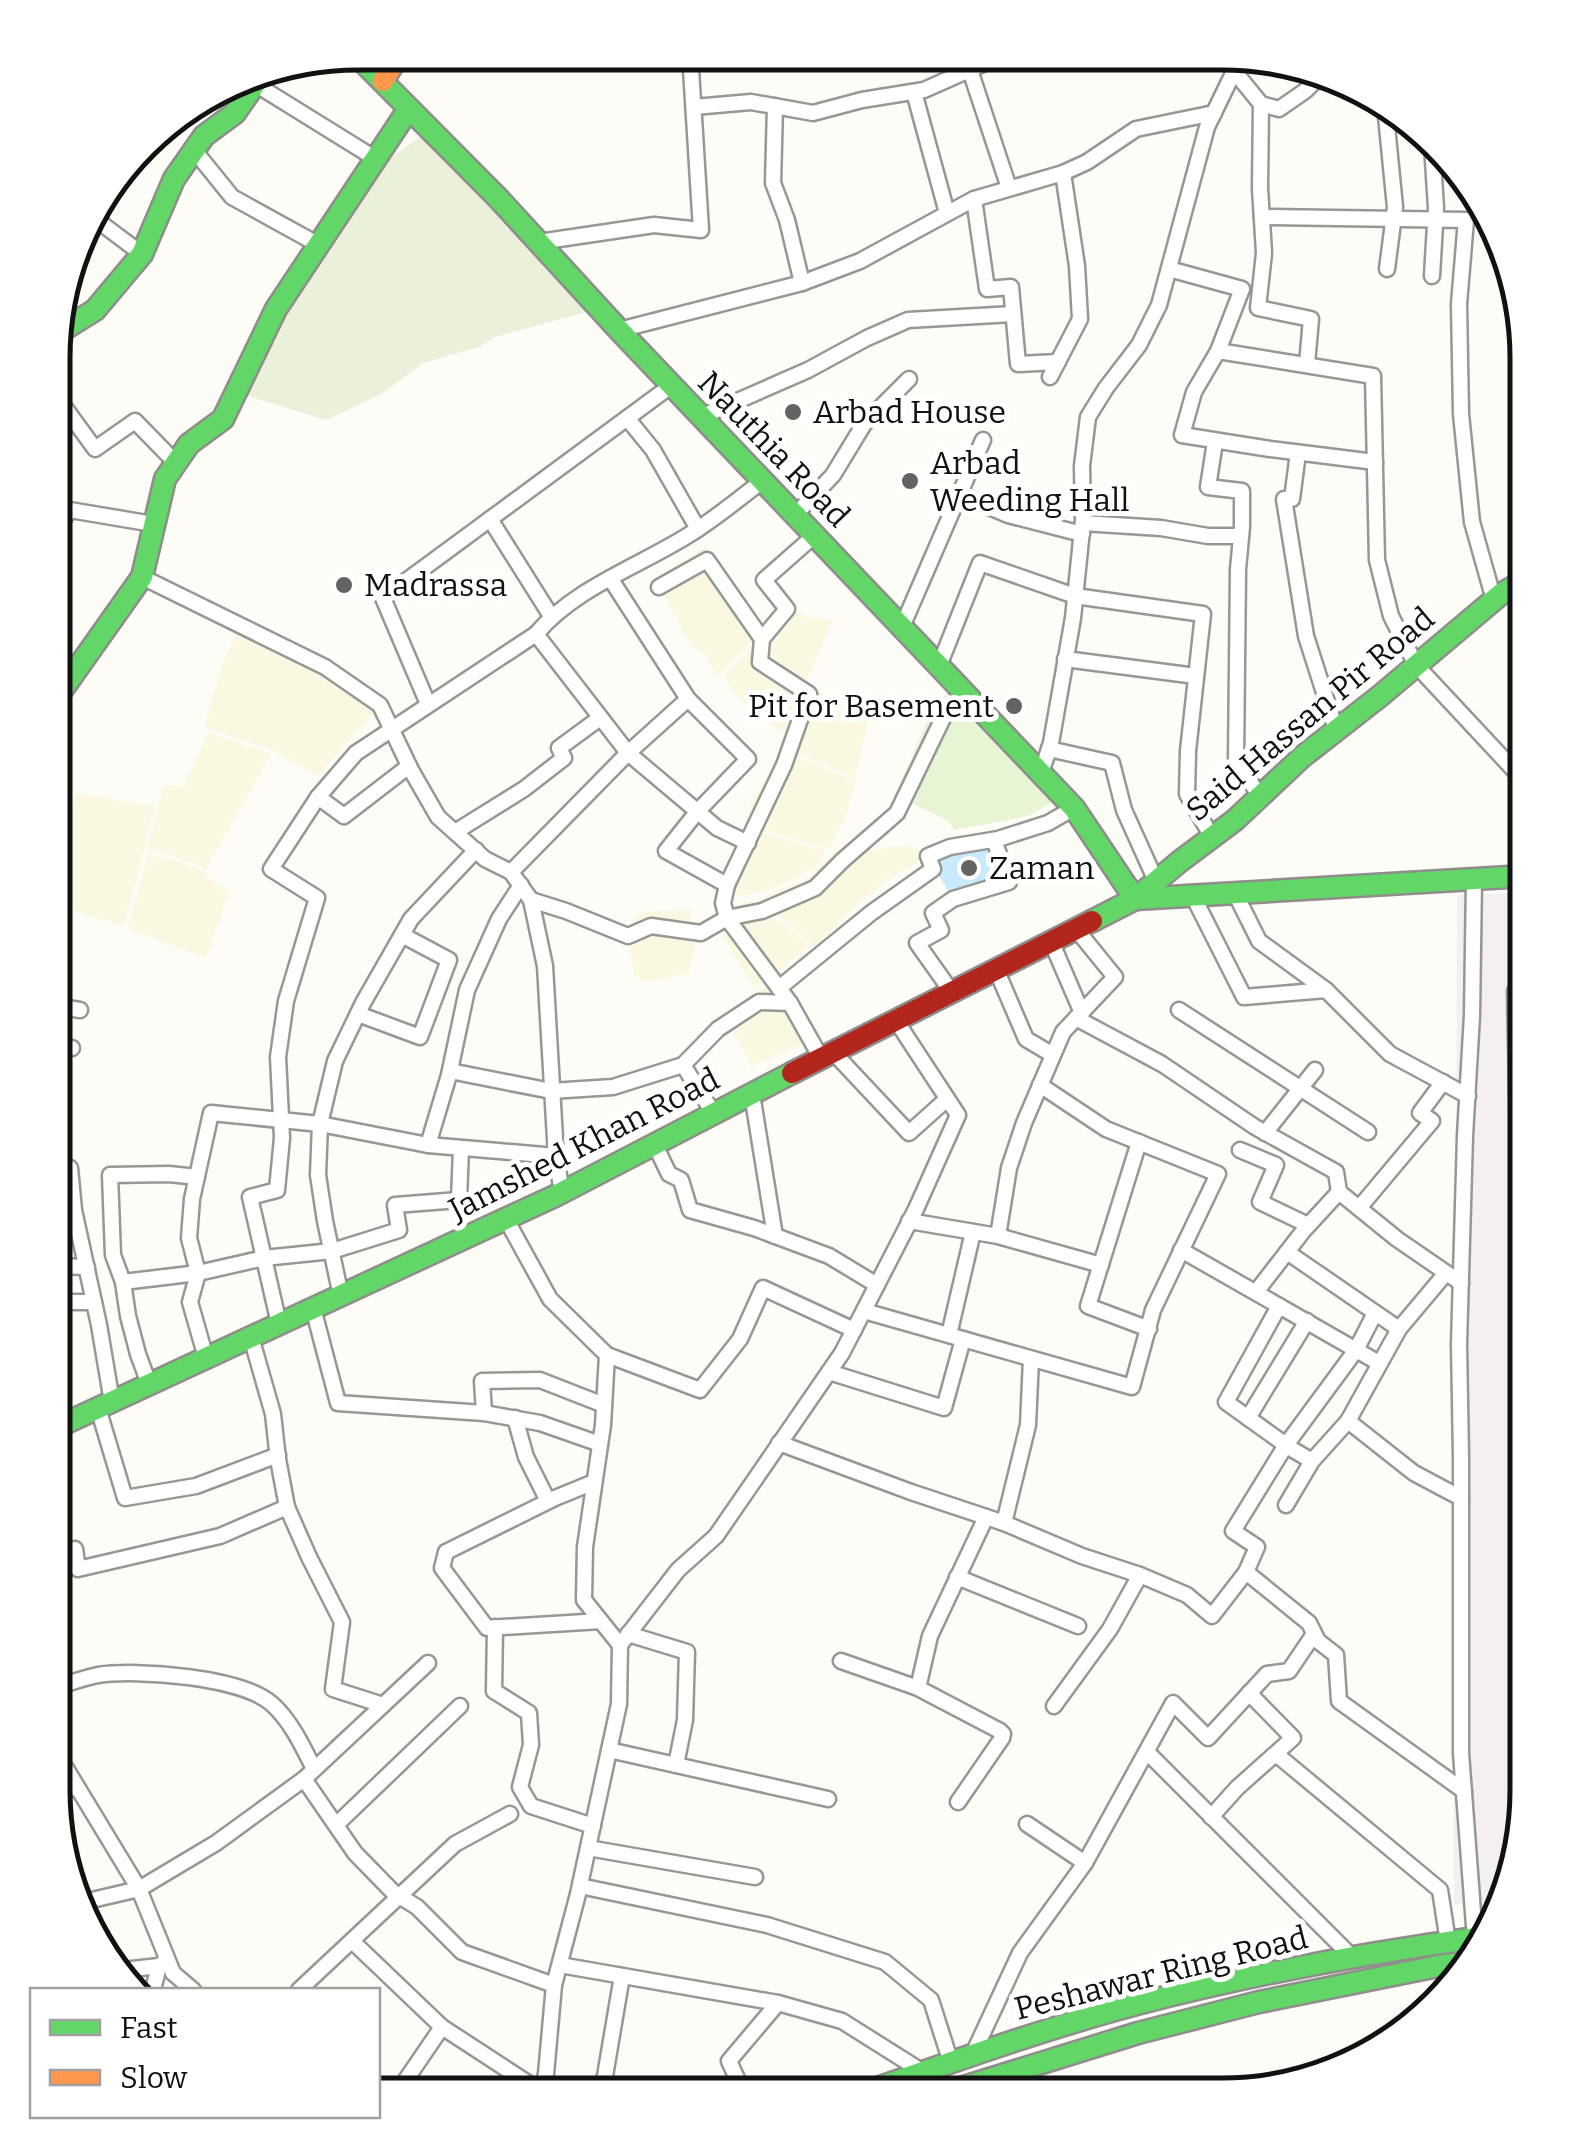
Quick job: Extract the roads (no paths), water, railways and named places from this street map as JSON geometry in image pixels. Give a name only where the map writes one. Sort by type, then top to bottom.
[{"type":"main road","name":"Nauthia Road","points":[[372,70],[498,198],[1074,808],[1135,899]]},
{"type":"main road","points":[[383,81],[390,70]]},
{"type":"main road","points":[[72,325],[95,310],[142,254],[174,179],[204,136],[236,113],[250,91]]},
{"type":"main road","points":[[70,678],[142,577],[165,479],[188,444],[223,419],[276,310],[408,110]]},
{"type":"main road","name":"Said Hassan Pir Road","points":[[1135,899],[1235,820],[1302,756],[1510,590]]},
{"type":"main road","points":[[1135,899],[1510,877]]},
{"type":"main road","name":"Jamshed Khan Road","points":[[70,1421],[562,1193],[1135,899]]},
{"type":"main road","name":"Peshawar Ring Road","points":[[907,2078],[1138,2004],[1351,1956],[1467,1940]]},
{"type":"main road","name":"Peshawar Ring Road","points":[[992,2078],[1138,2032],[1259,2002],[1450,1964]]},
{"type":"street","points":[[539,242],[654,225],[700,230],[691,70]]},
{"type":"street","points":[[949,79],[950,70]]},
{"type":"street","points":[[694,107],[751,102],[813,113],[924,90],[970,70],[1009,188]]},
{"type":"street","points":[[1041,773],[1049,749],[1075,596],[1088,417],[1139,345],[1160,306],[1207,127],[1234,71],[1261,104],[1278,110],[1311,85]]},
{"type":"street","points":[[270,83],[376,159]]},
{"type":"street","points":[[914,92],[947,213]]},
{"type":"street","points":[[1261,104],[1264,253],[1258,308],[1311,319],[1306,364]]},
{"type":"street","points":[[775,106],[774,183],[802,283]]},
{"type":"street","points":[[620,330],[802,283],[860,261],[974,199],[1063,174],[1136,129],[1214,112]]},
{"type":"street","points":[[1387,269],[1395,207],[1388,124]]},
{"type":"street","points":[[194,150],[232,197],[319,245]]},
{"type":"street","points":[[1432,276],[1433,161]]},
{"type":"street","points":[[1050,377],[1080,319],[1078,266],[1063,174]]},
{"type":"street","points":[[974,199],[986,289],[1011,286],[1018,364],[1058,362]]},
{"type":"street","points":[[1262,217],[1466,220],[1459,304],[1461,414],[1472,522],[1494,600]]},
{"type":"street","points":[[104,225],[142,254]]},
{"type":"street","points":[[1169,270],[1242,289],[1218,350],[1194,392],[1182,436],[1375,462]]},
{"type":"street","points":[[703,416],[908,320],[1014,314]]},
{"type":"street","points":[[1218,350],[1373,376],[1376,560],[1391,616],[1416,665],[1510,765]]},
{"type":"street","points":[[796,514],[833,475],[864,424],[909,378]]},
{"type":"street","points":[[428,704],[383,598],[672,385]]},
{"type":"street","points":[[70,415],[95,449],[135,422],[176,463]]},
{"type":"street","points":[[627,418],[653,450],[698,528]]},
{"type":"street","points":[[902,627],[983,440]]},
{"type":"street","points":[[1215,442],[1208,487],[1242,491],[1236,761],[1260,796]]},
{"type":"street","points":[[1298,453],[1292,499],[1284,499],[1287,530],[1306,636],[1336,730]]},
{"type":"street","points":[[279,1324],[250,1197],[277,1190],[282,1138],[278,1057],[286,1001],[317,898],[271,869],[318,797],[356,753],[536,634],[551,616],[698,528],[764,480]]},
{"type":"street","points":[[960,494],[1008,514],[1082,529],[1161,528],[1208,536],[1241,536]]},
{"type":"street","points":[[70,510],[153,524]]},
{"type":"street","points":[[490,519],[551,616]]},
{"type":"street","points":[[816,535],[764,580],[787,609],[762,638],[760,662],[809,694],[784,766],[726,885],[726,918],[827,1055],[909,1133],[947,1098]]},
{"type":"street","points":[[659,587],[707,560],[762,638]]},
{"type":"street","points":[[939,666],[980,563],[1075,596],[1203,614],[1187,794],[1212,838]]},
{"type":"street","points":[[142,577],[325,666],[380,705],[438,817],[485,859],[512,872],[521,885],[531,900],[546,966],[551,1091],[562,1193]]},
{"type":"street","points":[[610,578],[688,699],[748,759],[696,812],[666,851],[726,885]]},
{"type":"street","points":[[536,634],[628,753],[717,828],[748,843]]},
{"type":"street","points":[[1065,659],[1196,676]]},
{"type":"street","points":[[531,900],[628,936],[651,926],[700,933],[726,918],[762,911],[815,888],[897,813],[944,716],[965,693]]},
{"type":"street","points":[[512,872],[628,753],[688,699]]},
{"type":"street","points":[[455,832],[524,789],[564,758],[559,748],[600,718]]},
{"type":"street","points":[[1049,749],[1112,763],[1124,810],[1156,881]]},
{"type":"street","points":[[318,797],[344,816],[409,766]]},
{"type":"street","points":[[779,988],[933,869],[928,856],[1048,823],[1074,808]]},
{"type":"street","points":[[951,991],[917,942],[941,930],[933,913],[953,899],[1009,882],[994,840]]},
{"type":"street","points":[[341,1296],[318,1175],[320,1124],[335,1061],[411,920],[476,850]]},
{"type":"street","points":[[1474,880],[1459,1344],[1460,1752],[1477,1922]]},
{"type":"street","points":[[428,1145],[450,1071],[467,990],[500,919],[521,885]]},
{"type":"street","points":[[1236,893],[1259,941],[1326,990],[1390,1054],[1468,1096]]},
{"type":"street","points":[[1193,896],[1244,997],[1326,990]]},
{"type":"street","points":[[998,1236],[1008,1168],[1063,1032],[1115,977],[1076,929]]},
{"type":"street","points":[[358,1014],[420,1037],[449,960],[402,935]]},
{"type":"street","points":[[1051,941],[1079,1015],[1336,1172],[1338,1192],[1461,1283]]},
{"type":"street","points":[[996,969],[1026,1039],[1053,1055]]},
{"type":"street","points":[[450,1071],[551,1091],[613,1087],[682,1066],[718,1029],[760,1002],[790,1003]]},
{"type":"street","points":[[70,1008],[80,1010]]},
{"type":"street","points":[[1178,1010],[1368,1132]]},
{"type":"street","points":[[545,2078],[554,1986],[619,1704],[624,1639],[678,1570],[716,1536],[829,1372],[864,1311],[958,1115],[895,1019]]},
{"type":"street","points":[[682,1066],[714,1114]]},
{"type":"street","points":[[1265,1132],[1315,1070]]},
{"type":"street","points":[[1359,1208],[1432,1122],[1420,1113],[1443,1082]]},
{"type":"street","points":[[864,1311],[1132,1387],[1154,1310],[1218,1174],[1106,1129],[1040,1084]]},
{"type":"street","points":[[752,1094],[775,1236]]},
{"type":"street","points":[[206,1358],[190,1302],[198,1273],[189,1238],[192,1199],[212,1114],[320,1124],[428,1145],[556,1156]]},
{"type":"street","points":[[1139,1142],[1088,1306],[1148,1329]]},
{"type":"street","points":[[654,1144],[669,1174],[681,1180],[690,1210],[830,1256],[877,1285]]},
{"type":"street","points":[[123,1282],[198,1273],[264,1258],[332,1251],[399,1230],[395,1205],[459,1200],[461,1148]]},
{"type":"street","points":[[1240,1150],[1276,1165],[1260,1202],[1308,1225]]},
{"type":"street","points":[[70,1168],[74,1210],[94,1302],[105,1405],[125,1498],[196,1486],[278,1455]]},
{"type":"street","points":[[149,1384],[114,1255],[110,1176],[197,1177]]},
{"type":"street","points":[[1256,1292],[1338,1192]]},
{"type":"street","points":[[506,1219],[550,1299],[607,1355],[700,1390],[740,1339],[763,1288],[854,1330]]},
{"type":"street","points":[[909,1221],[998,1236],[1101,1265]]},
{"type":"street","points":[[829,1372],[944,1408],[973,1232]]},
{"type":"street","points":[[1181,1250],[1379,1363]]},
{"type":"street","points":[[1287,1252],[1399,1329]]},
{"type":"street","points":[[70,1266],[87,1267]]},
{"type":"street","points":[[1286,1504],[1312,1461],[1348,1421],[1399,1329],[1446,1273]]},
{"type":"street","points":[[70,1302],[94,1302]]},
{"type":"street","points":[[1279,1306],[1226,1402],[1312,1461]]},
{"type":"street","points":[[313,1308],[338,1404],[484,1413],[540,1423],[600,1444]]},
{"type":"street","points":[[779,1442],[1140,1575],[1187,1595],[1212,1616],[1246,1572],[1257,1546],[1233,1531],[1286,1445],[1356,1350],[1376,1313]]},
{"type":"street","points":[[1248,1418],[1307,1322]]},
{"type":"street","points":[[251,1337],[273,1414],[288,1507],[308,1557],[342,1622],[333,1689],[383,1704]]},
{"type":"street","points":[[607,1355],[600,1444],[584,1547],[584,1600],[601,1621],[624,1639],[687,1652],[686,1720],[676,1765]]},
{"type":"street","points":[[1004,1523],[1028,1426],[1031,1358]]},
{"type":"street","points":[[484,1413],[482,1381],[540,1380],[604,1405]]},
{"type":"street","points":[[515,1418],[526,1457],[548,1501]]},
{"type":"street","points":[[1348,1421],[1414,1474],[1461,1498]]},
{"type":"street","points":[[594,1482],[446,1552],[442,1568],[487,1628],[601,1621]]},
{"type":"street","points":[[70,1550],[75,1549],[78,1569],[220,1536],[288,1507]]},
{"type":"street","points":[[918,1688],[930,1636],[986,1517]]},
{"type":"street","points":[[1246,1572],[1309,1623],[1318,1641],[1336,1655],[1340,1701],[1464,1792]]},
{"type":"street","points":[[1054,1706],[1110,1629],[1140,1575]]},
{"type":"street","points":[[957,1578],[1078,1626]]},
{"type":"street","points":[[495,1627],[494,1691],[529,1713],[532,1745],[520,1786],[532,1806],[593,1826]]},
{"type":"street","points":[[972,2055],[1020,1953],[1085,1862],[1173,1703],[1208,1738],[1267,1674],[1289,1670],[1314,1634]]},
{"type":"street","points":[[841,1661],[918,1688],[1003,1734],[958,1802]]},
{"type":"street","points":[[92,1900],[139,1889],[216,1843],[309,1774],[428,1662]]},
{"type":"street","points":[[70,1683],[99,1675],[173,1675],[231,1684],[271,1702],[298,1737],[309,1774],[355,1854],[462,1952],[554,1986]]},
{"type":"street","points":[[1212,1817],[1237,1788],[1293,1738],[1249,1693]]},
{"type":"street","points":[[336,1825],[460,1706]]},
{"type":"street","points":[[609,1750],[828,1799]]},
{"type":"street","points":[[1146,1752],[1351,1956]]},
{"type":"street","points":[[1276,1754],[1440,1890],[1448,1942]]},
{"type":"street","points":[[70,1775],[139,1889],[163,1963],[191,1988]]},
{"type":"street","points":[[70,1789],[78,1787]]},
{"type":"street","points":[[301,1988],[455,1844],[510,1814]]},
{"type":"street","points":[[1026,1824],[1085,1862]]},
{"type":"street","points":[[588,1848],[755,1877]]},
{"type":"street","points":[[580,1886],[767,1925],[885,1962],[931,2000],[950,2063]]},
{"type":"street","points":[[352,1941],[442,2027],[519,2078]]},
{"type":"street","points":[[132,1968],[163,1963]]},
{"type":"street","points":[[154,1988],[163,1963]]},
{"type":"street","points":[[560,1966],[778,2004],[842,2021],[924,2072]]},
{"type":"street","points":[[606,2078],[622,1976]]},
{"type":"street","points":[[736,2078],[729,2062],[778,2004]]},
{"type":"street","points":[[407,2078],[442,2027]]},
{"type":"water","name":"Zaman","points":[[994,840],[1009,882],[953,899],[926,854]]},
{"type":"place","name":"Arbad House","points":[[793,412]]},
{"type":"place","name":"Arbad Weeding Hall","points":[[910,481]]},
{"type":"place","name":"Madrassa","points":[[344,585]]},
{"type":"place","name":"Pit for Basement","points":[[1014,706]]},
{"type":"place","name":"Zaman","points":[[969,868]]}]
